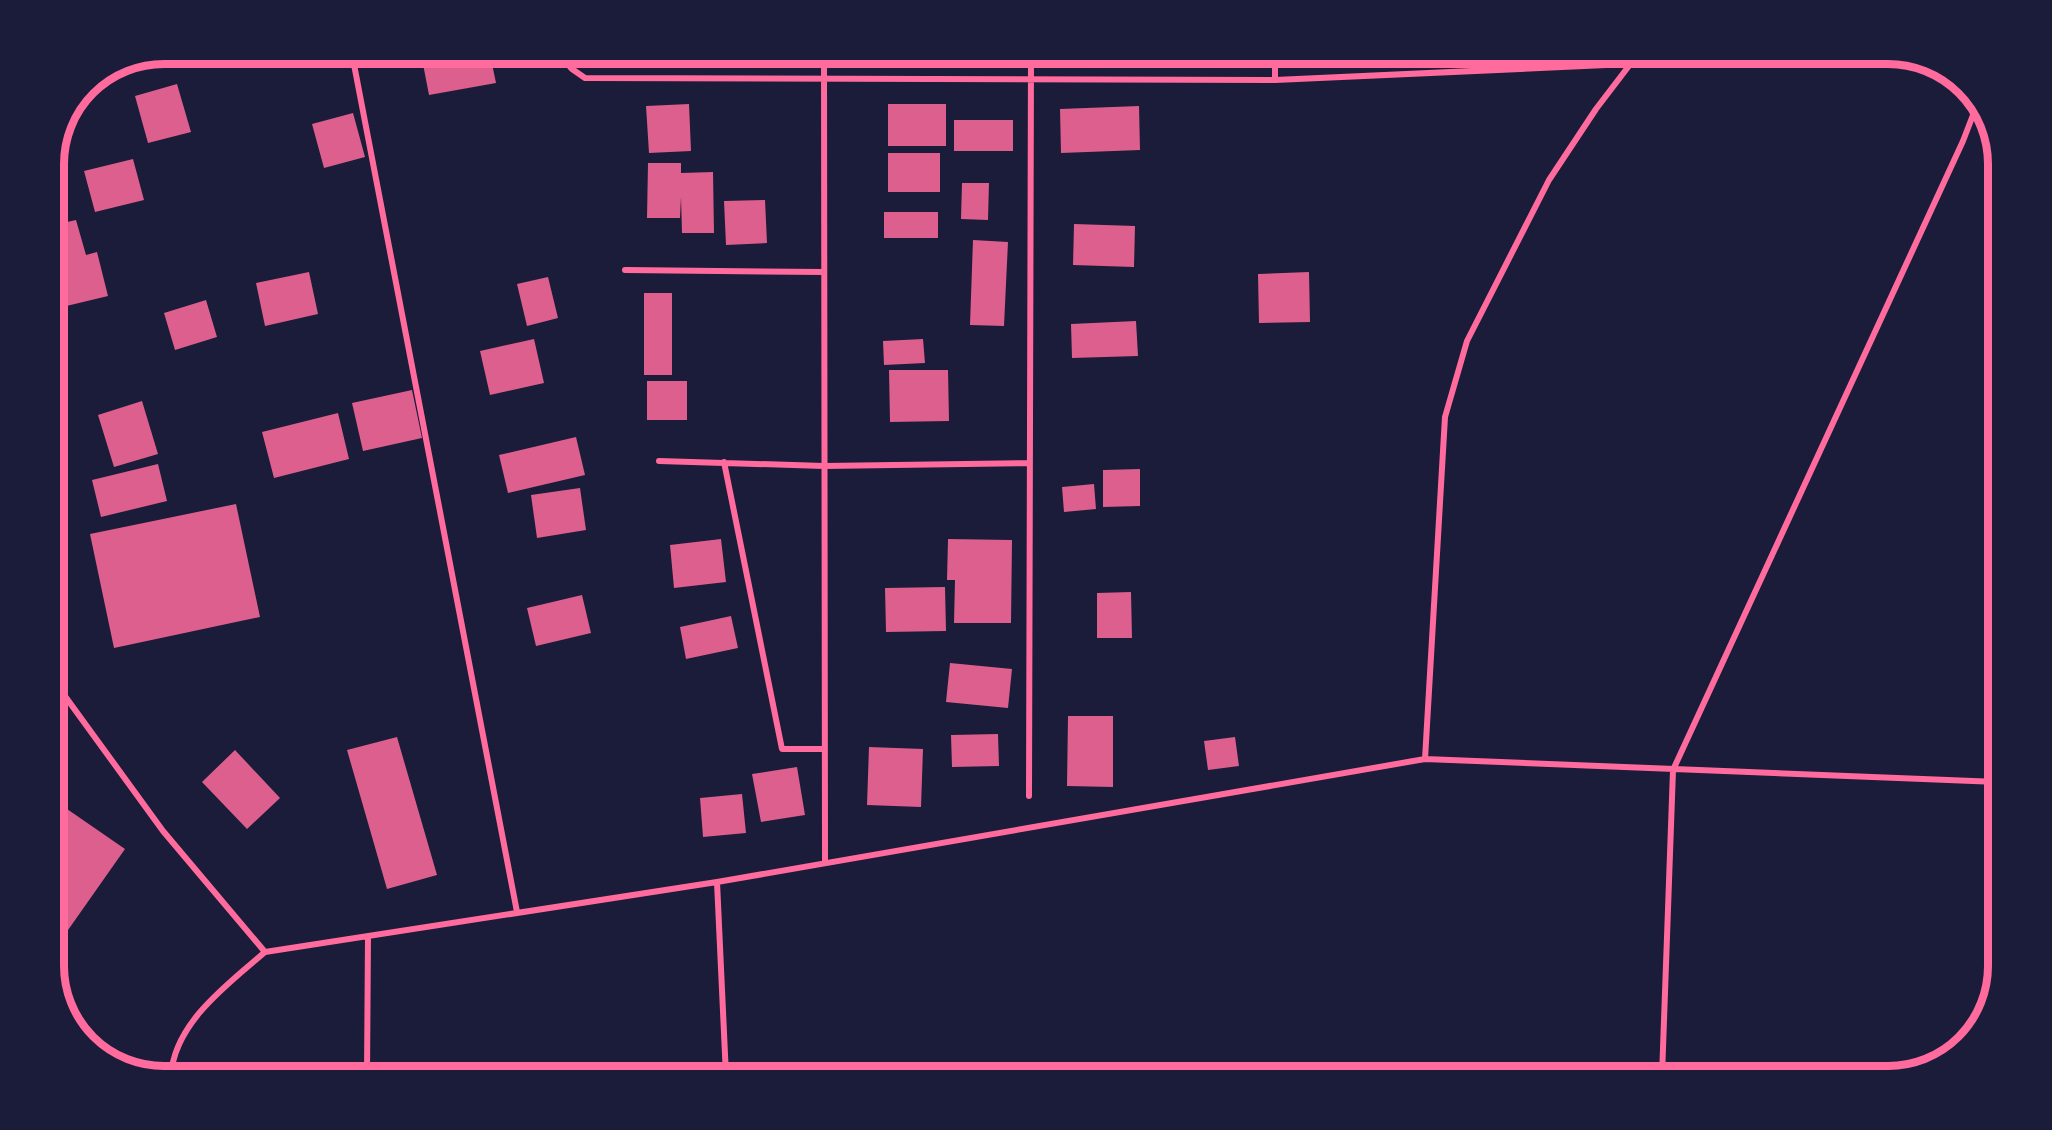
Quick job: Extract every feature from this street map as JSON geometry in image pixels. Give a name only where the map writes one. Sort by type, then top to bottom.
[{"type":"street","points":[[354,64],[517,912]]},
{"type":"street","points":[[568,64],[585,78],[1275,80],[1629,64]]},
{"type":"street","points":[[824,64],[825,863]]},
{"type":"street","points":[[1029,796],[1028,463],[1031,64]]},
{"type":"street","points":[[1275,64],[1275,80]]},
{"type":"street","points":[[1425,759],[1445,417],[1467,341],[1549,180],[1629,64]]},
{"type":"street","points":[[1662,1066],[1673,770],[1963,141],[1974,114]]},
{"type":"street","points":[[625,270],[824,272]]},
{"type":"street","points":[[659,460],[824,466],[1028,463]]},
{"type":"street","points":[[724,462],[782,749],[825,749]]},
{"type":"street","points":[[65,696],[163,831],[265,952]]},
{"type":"street","points":[[174,1066],[182,1038],[202,1010],[265,952],[717,882],[1425,759],[1988,782]]},
{"type":"street","points":[[717,882],[726,1066]]},
{"type":"street","points":[[367,1066],[368,936]]},
{"type":"building","points":[[423,64],[492,64],[496,83],[429,95]]},
{"type":"building","points":[[177,84],[191,132],[148,143],[135,96]]},
{"type":"building","points":[[689,104],[691,151],[649,153],[646,106]]},
{"type":"building","points":[[888,104],[946,104],[946,146],[888,146]]},
{"type":"building","points":[[1139,106],[1140,150],[1061,153],[1060,109]]},
{"type":"building","points":[[353,113],[365,157],[324,168],[312,124]]},
{"type":"building","points":[[954,120],[1013,120],[1013,151],[954,151]]},
{"type":"building","points":[[888,153],[940,153],[940,192],[888,192]]},
{"type":"building","points":[[133,159],[144,200],[95,212],[84,171]]},
{"type":"building","points":[[648,163],[681,163],[681,173],[713,172],[714,233],[682,233],[681,197],[680,218],[647,218]]},
{"type":"building","points":[[962,183],[989,183],[988,220],[961,219]]},
{"type":"building","points":[[765,200],[767,243],[726,245],[724,201]]},
{"type":"building","points":[[884,212],[938,212],[938,238],[884,238]]},
{"type":"building","points":[[76,220],[86,255],[97,252],[108,296],[65,306],[65,222]]},
{"type":"building","points":[[1074,224],[1135,226],[1134,267],[1073,265]]},
{"type":"building","points":[[973,240],[1008,242],[1004,326],[970,325]]},
{"type":"building","points":[[309,272],[318,314],[265,326],[256,283]]},
{"type":"building","points":[[1309,272],[1310,322],[1259,323],[1258,274]]},
{"type":"building","points":[[548,277],[558,318],[527,326],[517,284]]},
{"type":"building","points":[[644,293],[672,293],[672,375],[644,375]]},
{"type":"building","points":[[206,300],[217,337],[175,350],[164,313]]},
{"type":"building","points":[[1136,321],[1138,356],[1072,358],[1071,324]]},
{"type":"building","points":[[534,339],[544,383],[490,395],[480,351]]},
{"type":"building","points":[[923,339],[925,363],[884,365],[883,341]]},
{"type":"building","points":[[889,370],[948,370],[949,421],[890,422]]},
{"type":"building","points":[[647,381],[687,381],[687,420],[647,420]]},
{"type":"building","points":[[412,390],[422,438],[363,451],[352,403]]},
{"type":"building","points":[[142,401],[158,454],[114,467],[98,415]]},
{"type":"building","points":[[338,413],[349,459],[274,478],[262,432]]},
{"type":"building","points":[[576,437],[585,475],[508,493],[499,455]]},
{"type":"building","points":[[158,464],[167,501],[101,517],[92,480]]},
{"type":"building","points":[[1140,469],[1140,506],[1103,507],[1103,470]]},
{"type":"building","points":[[1094,484],[1096,509],[1064,512],[1062,487]]},
{"type":"building","points":[[580,488],[586,530],[537,538],[531,495]]},
{"type":"building","points":[[236,504],[260,617],[114,648],[90,534]]},
{"type":"building","points":[[721,539],[726,582],[674,588],[670,545]]},
{"type":"building","points":[[948,539],[1012,540],[1011,623],[954,623],[955,580],[947,580]]},
{"type":"building","points":[[945,587],[946,631],[886,632],[885,588]]},
{"type":"building","points":[[1131,592],[1132,638],[1097,638],[1097,593]]},
{"type":"building","points":[[582,595],[591,633],[536,646],[527,608]]},
{"type":"building","points":[[731,616],[738,648],[686,659],[680,627]]},
{"type":"building","points":[[950,663],[1012,669],[1008,708],[946,702]]},
{"type":"building","points":[[1068,716],[1113,716],[1113,787],[1067,786]]},
{"type":"building","points":[[998,734],[999,766],[952,767],[951,735]]},
{"type":"building","points":[[397,737],[437,875],[387,889],[347,750]]},
{"type":"building","points":[[1235,737],[1239,766],[1208,770],[1204,741]]},
{"type":"building","points":[[869,747],[923,749],[921,807],[867,805]]},
{"type":"building","points":[[235,750],[280,798],[247,829],[202,782]]},
{"type":"building","points":[[797,767],[805,815],[761,822],[752,774]]},
{"type":"building","points":[[742,794],[746,833],[703,837],[700,798]]},
{"type":"building","points":[[65,808],[125,849],[65,934]]}]
